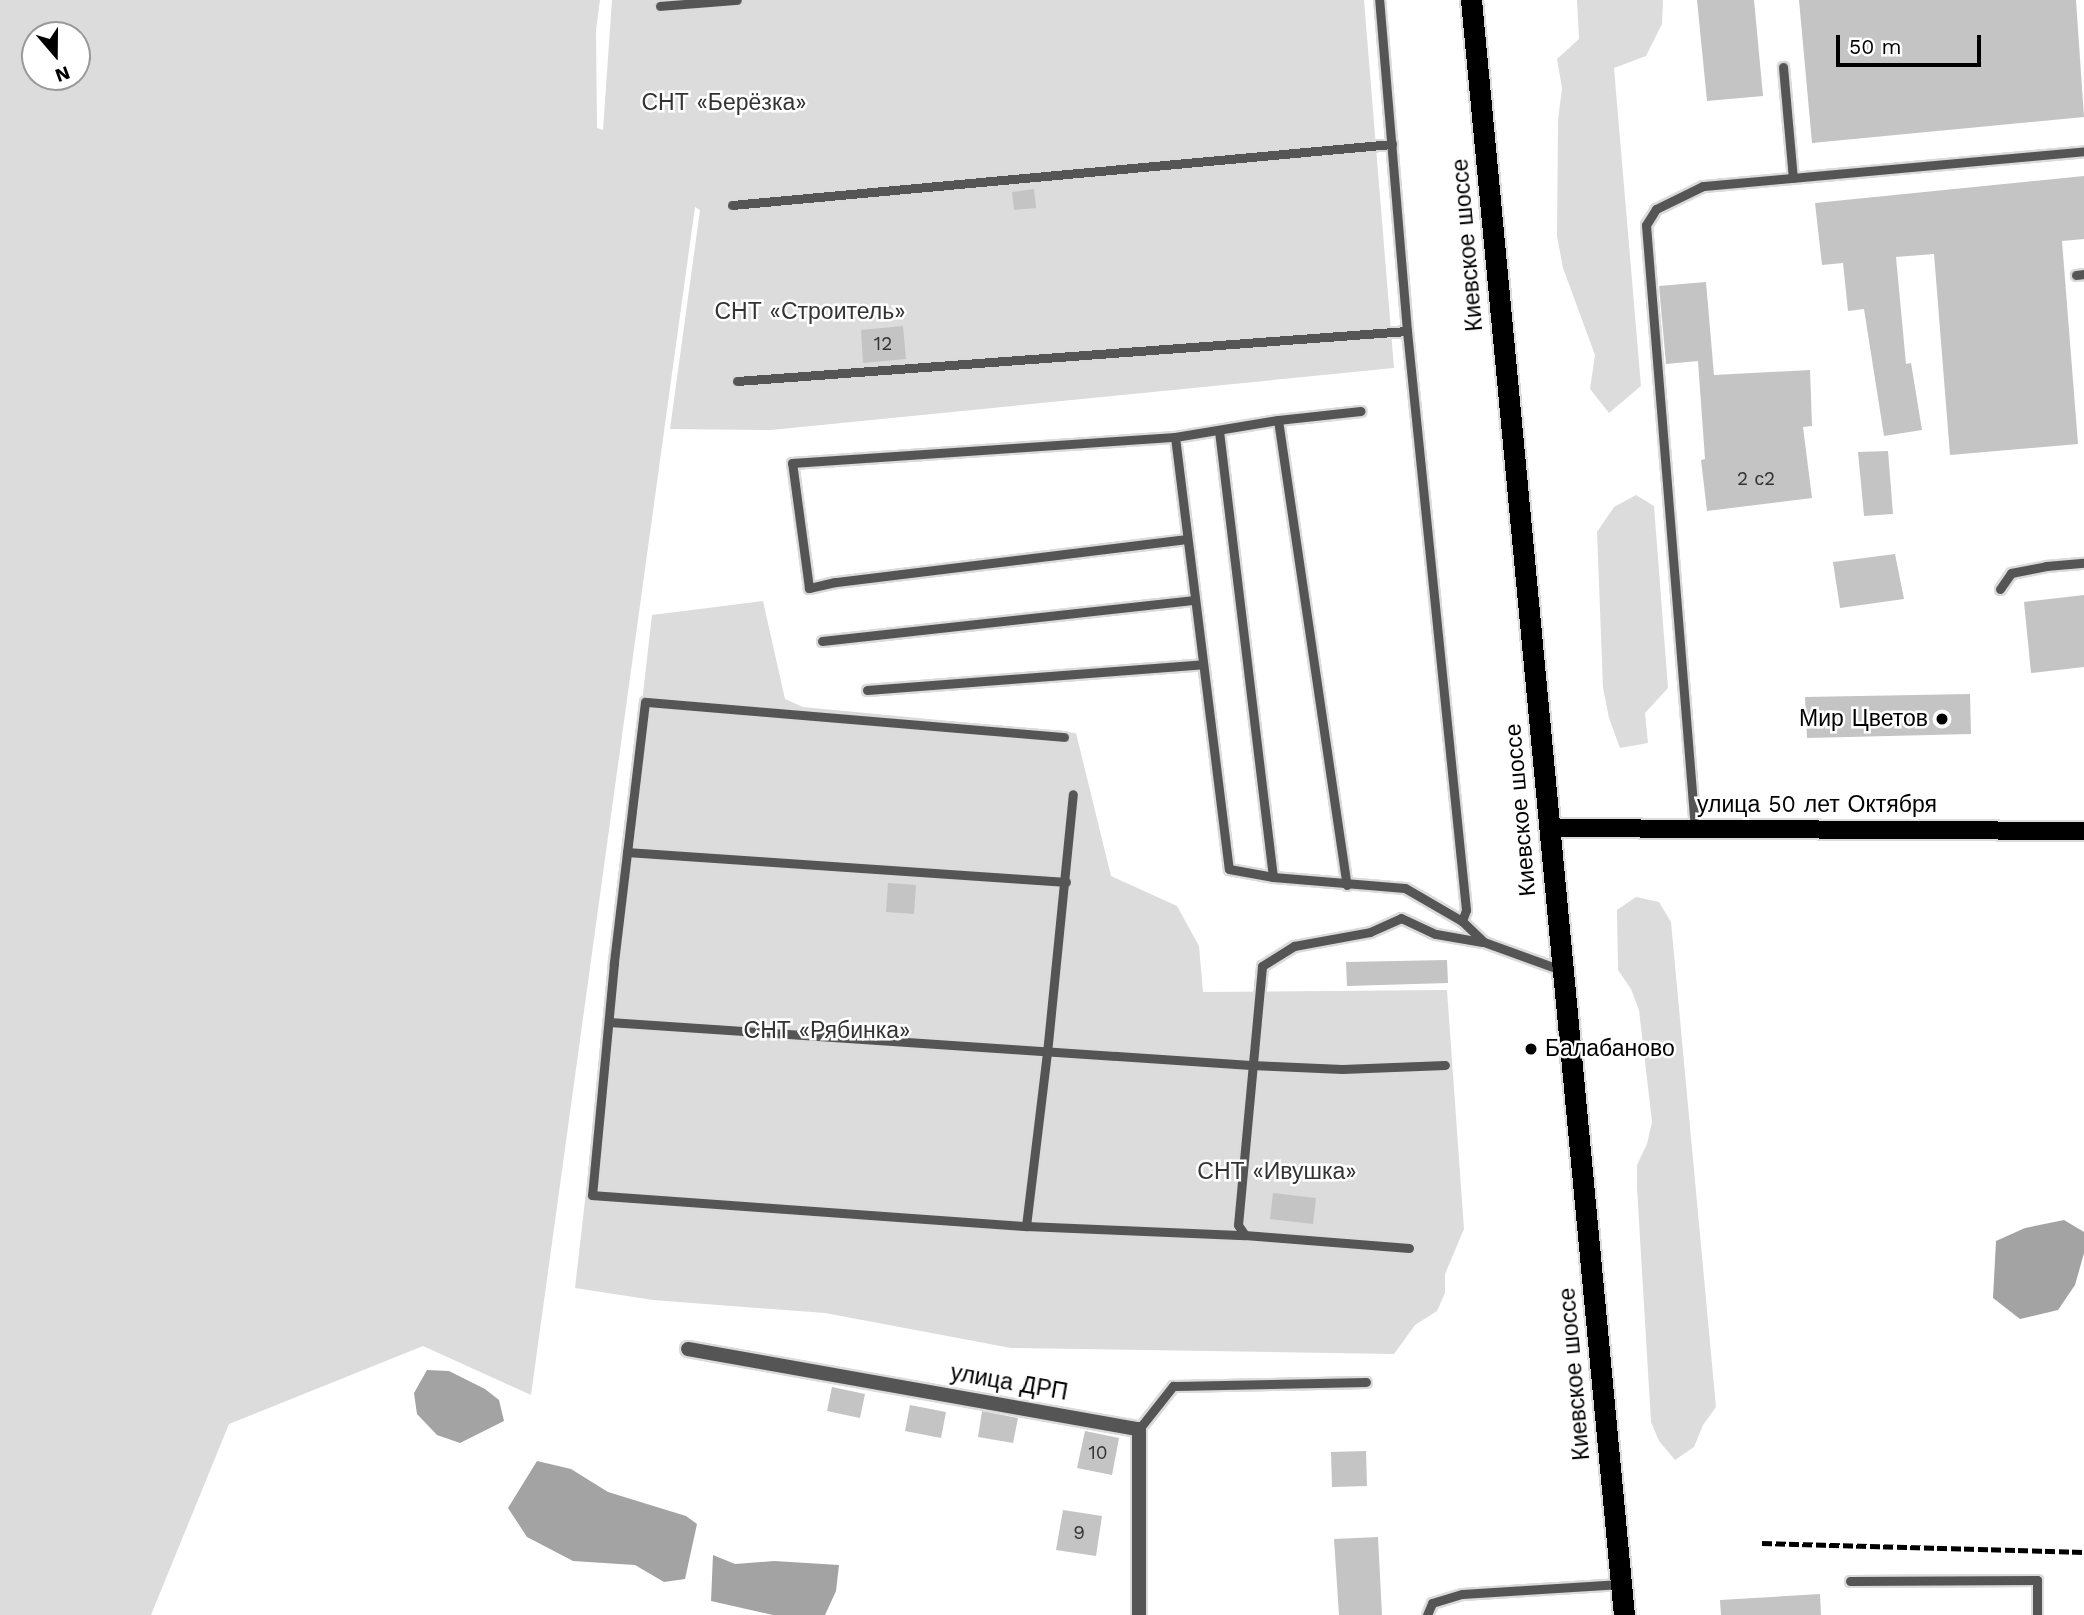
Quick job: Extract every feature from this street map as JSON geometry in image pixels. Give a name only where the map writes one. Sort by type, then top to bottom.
[{"type":"highway","name":"Киевское шоссе","points":[[1471,0],[1624,1615]]},
{"type":"main road","name":"улица 50 лет Октября","points":[[1549,828],[2084,831]]},
{"type":"street","name":"улица ДРП","points":[[688,1349],[1139,1429]]},
{"type":"street","points":[[1139,1429],[1139,1615]]},
{"type":"lane","points":[[660,6],[737,0]]},
{"type":"lane","points":[[1379,0],[1407,331],[1466,911],[1462,921]]},
{"type":"lane","points":[[1783,67],[1793,178]]},
{"type":"lane","points":[[732,205],[1392,144]]},
{"type":"lane","points":[[1695,829],[1646,225],[1656,209],[1703,186],[2084,151]]},
{"type":"lane","points":[[737,381],[1407,331]]},
{"type":"lane","points":[[1187,539],[809,588],[792,463],[1175,438],[1278,420],[1361,411]]},
{"type":"lane","points":[[1278,420],[1347,885]]},
{"type":"lane","points":[[1219,431],[1273,877]]},
{"type":"lane","points":[[1175,438],[1229,869],[1273,877],[1325,879],[1347,885],[1405,888],[1462,921],[1484,942]]},
{"type":"lane","points":[[2000,589],[2011,573],[2046,566],[2084,563]]},
{"type":"lane","points":[[822,641],[1195,600]]},
{"type":"lane","points":[[867,690],[1203,664]]},
{"type":"lane","points":[[1064,737],[645,702],[608,1021],[592,1195],[1026,1226],[1245,1235],[1409,1248]]},
{"type":"lane","points":[[1026,1226],[1066,882],[1073,794]]},
{"type":"lane","points":[[627,852],[1066,882]]},
{"type":"lane","points":[[1245,1235],[1238,1225],[1262,966],[1294,946],[1370,932],[1401,918],[1436,934],[1484,942],[1563,970]]},
{"type":"lane","points":[[608,1021],[1251,1065],[1342,1069],[1445,1065]]},
{"type":"lane","points":[[1139,1429],[1173,1386],[1366,1382]]},
{"type":"lane","points":[[1850,1581],[2037,1580],[2037,1615]]},
{"type":"lane","points":[[1427,1615],[1432,1602],[1462,1594],[1621,1584]]},
{"type":"green space","points":[[0,0],[600,0],[596,30],[597,128],[603,130],[612,0],[1364,0],[1394,368],[771,430],[670,429],[700,210],[695,207],[531,1395],[423,1346],[229,1424],[151,1615],[0,1615]]},
{"type":"green space","points":[[1577,0],[1663,0],[1662,24],[1646,56],[1614,68],[1641,386],[1609,413],[1590,389],[1595,355],[1563,268],[1557,236],[1558,120],[1562,88],[1557,59],[1579,39]]},
{"type":"green space","points":[[1636,495],[1654,506],[1668,688],[1645,713],[1648,743],[1620,748],[1609,718],[1603,688],[1597,532],[1614,507]]},
{"type":"green space","name":"СНТ «Рябинка»","points":[[763,601],[785,699],[803,707],[1076,733],[1111,876],[1177,906],[1199,946],[1203,992],[1447,990],[1464,1229],[1445,1274],[1445,1293],[1437,1311],[1415,1325],[1394,1354],[1011,1348],[825,1313],[653,1300],[575,1288],[652,615]]},
{"type":"green space","points":[[1636,897],[1659,902],[1671,922],[1716,1407],[1703,1425],[1694,1447],[1675,1460],[1659,1441],[1651,1422],[1637,1165],[1647,1144],[1652,1122],[1639,1010],[1631,989],[1618,970],[1617,910]]},
{"type":"shaded area","points":[[2064,1220],[2084,1232],[2084,1253],[2075,1285],[2058,1310],[2020,1319],[1993,1298],[1996,1241],[2025,1228]]},
{"type":"shaded area","points":[[427,1370],[449,1371],[485,1389],[499,1400],[504,1421],[460,1443],[437,1435],[417,1414],[414,1393]]},
{"type":"shaded area","points":[[537,1461],[571,1469],[608,1492],[686,1516],[697,1524],[685,1579],[664,1582],[635,1565],[573,1561],[527,1537],[508,1508]]},
{"type":"shaded area","points":[[713,1555],[735,1564],[774,1561],[839,1565],[836,1591],[825,1615],[773,1615],[711,1601]]},
{"type":"building","points":[[1697,0],[1754,0],[1763,96],[1707,101]]},
{"type":"building","points":[[1799,0],[2076,0],[2084,117],[1812,143]]},
{"type":"building","points":[[2084,176],[2084,239],[2062,241],[2078,444],[1950,455],[1934,254],[1896,257],[1906,364],[1911,363],[1922,430],[1884,436],[1864,309],[1848,311],[1843,263],[1822,265],[1815,203]]},
{"type":"building","points":[[1034,189],[1036,208],[1014,210],[1012,192]]},
{"type":"building","points":[[1706,282],[1714,375],[1810,370],[1812,426],[1803,427],[1812,498],[1707,511],[1701,460],[1705,459],[1698,361],[1666,364],[1659,286]]},
{"type":"building","points":[[903,326],[906,359],[863,363],[861,330]]},
{"type":"building","points":[[1888,451],[1893,514],[1864,516],[1858,452]]},
{"type":"building","points":[[1895,554],[1904,599],[1840,608],[1833,562]]},
{"type":"building","points":[[2084,595],[2084,667],[2031,673],[2024,602]]},
{"type":"building","points":[[1970,694],[1971,734],[1807,738],[1805,697]]},
{"type":"building","points":[[888,883],[916,885],[914,914],[886,912]]},
{"type":"building","points":[[1447,960],[1448,983],[1347,986],[1346,962]]},
{"type":"building","points":[[1273,1193],[1316,1198],[1313,1224],[1270,1219]]},
{"type":"building","points":[[832,1387],[865,1394],[860,1418],[827,1411]]},
{"type":"building","points":[[910,1405],[946,1412],[941,1438],[905,1431]]},
{"type":"building","points":[[982,1411],[1018,1418],[1013,1443],[978,1437]]},
{"type":"building","points":[[1085,1431],[1119,1438],[1112,1475],[1077,1468]]},
{"type":"building","points":[[1366,1451],[1367,1486],[1332,1487],[1331,1452]]},
{"type":"building","points":[[1063,1510],[1102,1516],[1096,1556],[1056,1550]]},
{"type":"building","points":[[1378,1537],[1382,1615],[1339,1615],[1334,1539]]},
{"type":"building","points":[[1820,1594],[1821,1615],[1721,1615],[1720,1600]]},
{"type":"railway","points":[[1762,1543],[2084,1552]]},
{"type":"place","name":"Мир Цветов","points":[[1942,719]]},
{"type":"place","name":"Балабаново","points":[[1531,1049]]},
{"type":"park label","name":"СНТ «Берёзка»","points":[[724,103]]},
{"type":"park label","name":"СНТ «Строитель»","points":[[810,312]]},
{"type":"park label","name":"СНТ «Ивушка»","points":[[1277,1172]]}]
